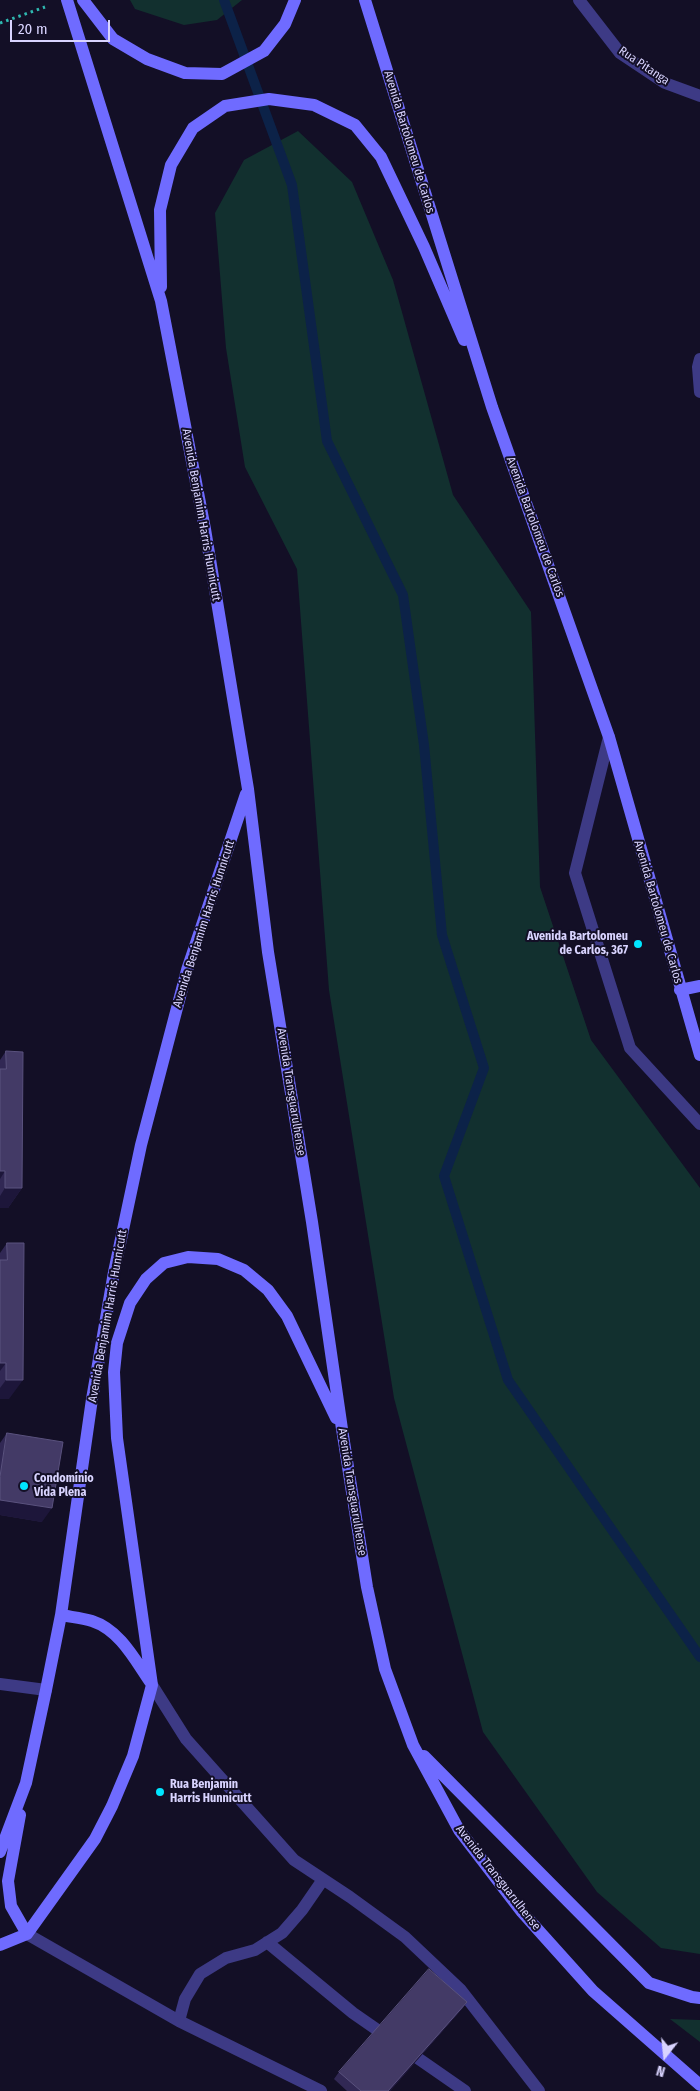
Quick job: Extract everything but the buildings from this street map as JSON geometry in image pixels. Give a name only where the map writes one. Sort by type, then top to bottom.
[{"type":"main road","name":"Avenida Benjamim Harris Hunnicutt","points":[[0,1852],[26,1783],[46,1690],[61,1614],[92,1399],[114,1272],[141,1145],[187,970],[248,789],[205,529],[161,301],[68,0]]},
{"type":"main road","points":[[83,0],[113,39],[147,59],[185,73],[203,74],[222,74],[264,51],[285,24],[295,0]]},
{"type":"main road","name":"Avenida Bartolomeu de Carlos","points":[[365,0],[492,406],[610,737],[680,990],[700,1055]]},
{"type":"main road","points":[[161,301],[160,210],[171,165],[193,128],[225,106],[269,99],[314,105],[355,125],[381,157],[424,247],[492,406]]},
{"type":"main road","name":"Avenida Transguarulhense","points":[[248,789],[268,952],[312,1222],[342,1429],[367,1587],[386,1669],[413,1745],[459,1830],[522,1912],[594,1991],[700,2085]]},
{"type":"main road","points":[[680,990],[700,986]]},
{"type":"main road","name":"Avenida Benjamim Harris Hunnicutt","points":[[27,1934],[95,1839],[112,1806],[133,1756],[152,1685],[117,1438],[114,1372],[117,1343],[130,1303],[146,1279],[164,1263],[188,1257],[218,1259],[244,1270],[268,1290],[286,1316],[342,1429]]},
{"type":"main road","points":[[61,1614],[93,1622],[109,1630],[124,1644],[152,1685]]},
{"type":"main road","points":[[413,1745],[649,1983],[700,1998]]},
{"type":"main road","points":[[0,1945],[27,1934],[11,1906],[8,1881],[26,1783]]},
{"type":"street","name":"Rua Pitanga","points":[[580,0],[620,53],[665,83],[700,96]]},
{"type":"street","points":[[700,360],[698,367],[700,392]]},
{"type":"street","points":[[610,737],[575,874],[630,1048],[700,1124]]},
{"type":"street","points":[[0,1684],[46,1690]]},
{"type":"street","points":[[152,1685],[186,1739],[294,1860],[322,1881],[350,1897],[404,1937],[460,1988],[539,2091]]},
{"type":"street","points":[[179,2021],[185,1999],[200,1974],[226,1958],[256,1950],[282,1933],[322,1881]]},
{"type":"street","points":[[27,1934],[179,2021],[320,2091]]},
{"type":"street","points":[[267,1942],[353,2013],[465,2091]]},
{"type":"path","points":[[0,23],[50,6]]},
{"type":"green space","points":[[130,0],[242,0],[217,20],[184,25],[135,9]]},
{"type":"green space","points":[[298,131],[352,182],[393,280],[453,495],[531,612],[540,887],[591,1040],[700,1188],[700,1954],[661,1948],[597,1892],[483,1732],[394,1398],[329,990],[297,569],[245,467],[226,348],[215,213],[244,160]]},
{"type":"green space","points":[[670,2019],[700,2020],[700,2042]]},
{"type":"waterway","points":[[224,0],[292,185],[327,441],[403,595],[424,745],[442,935],[484,1068],[444,1176],[508,1380],[700,1657]]},
{"type":"place","name":"Avenida Bartolomeu de Carlos, 367","points":[[638,944]]},
{"type":"place","name":"Condomínio Vida Plena","points":[[24,1486]]},
{"type":"place","name":"Rua Benjamin Harris Hunnicutt","points":[[160,1792]]}]
